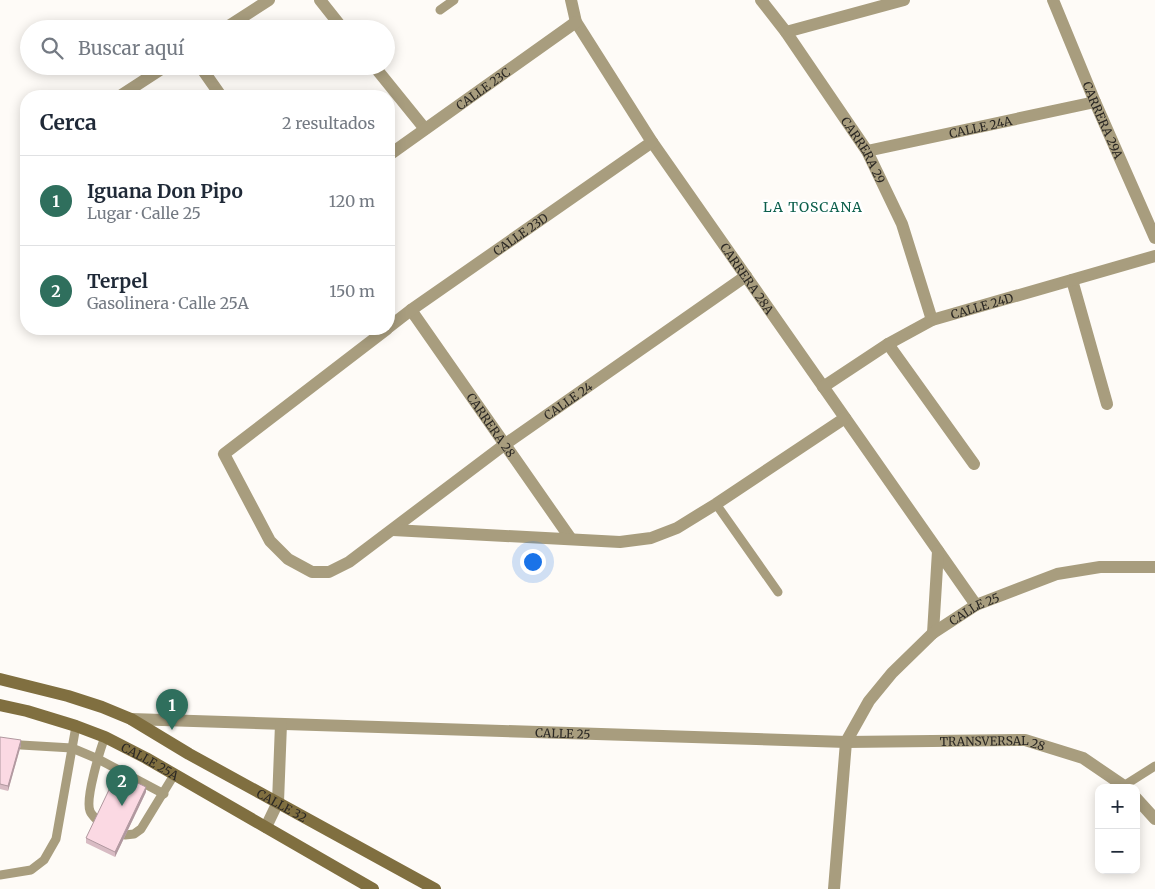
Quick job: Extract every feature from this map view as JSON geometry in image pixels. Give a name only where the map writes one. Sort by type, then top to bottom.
[{"type":"main road","points":[[0,679],[68,696],[131,719]]},
{"type":"main road","name":"CALLE 25A","points":[[0,705],[76,726],[105,737],[146,758],[266,827]]},
{"type":"main road","name":"CALLE 32","points":[[131,719],[189,754],[435,889]]},
{"type":"main road","points":[[266,827],[373,889]]},
{"type":"street","points":[[238,20],[269,0]]},
{"type":"street","points":[[320,0],[336,20]]},
{"type":"street","name":"CARRERA 28A","points":[[571,0],[576,22],[652,142],[976,605]]},
{"type":"street","name":"CARRERA 29","points":[[761,0],[786,32],[867,151],[902,224],[932,320]]},
{"type":"street","points":[[786,32],[904,0]]},
{"type":"street","name":"CARRERA 29A","points":[[1053,0],[1095,102],[1155,238]]},
{"type":"street","name":"CALLE 23C","points":[[395,151],[576,22]]},
{"type":"street","points":[[129,90],[152,75]]},
{"type":"street","points":[[206,75],[217,90]]},
{"type":"street","points":[[381,75],[393,90]]},
{"type":"street","points":[[395,92],[425,129]]},
{"type":"street","name":"CALLE 24A","points":[[867,151],[1095,102]]},
{"type":"street","name":"CALLE 23D","points":[[395,323],[652,142]]},
{"type":"street","name":"CALLE 24D","points":[[823,387],[888,344],[932,320],[1155,256]]},
{"type":"street","name":"CALLE 24","points":[[224,454],[270,541],[288,559],[312,572],[329,572],[349,562],[504,445],[746,276]]},
{"type":"street","points":[[1072,280],[1107,404]]},
{"type":"street","name":"CARRERA 28","points":[[411,310],[571,539]]},
{"type":"street","name":"CALLE 23D","points":[[224,454],[379,335]]},
{"type":"street","points":[[888,344],[974,464]]},
{"type":"street","points":[[393,530],[620,542],[651,538],[677,528],[716,504],[845,418]]},
{"type":"street","points":[[933,633],[938,551]]},
{"type":"street","name":"CALLE 25","points":[[834,889],[846,742],[869,702],[892,673],[933,633],[976,605],[1057,574],[1100,567],[1155,567]]},
{"type":"street","name":"CALLE 25","points":[[131,719],[846,742]]},
{"type":"street","points":[[266,827],[278,802],[281,724]]},
{"type":"street","name":"TRANSVERSAL 28","points":[[846,742],[1025,740],[1083,758],[1123,784]]},
{"type":"street","points":[[1140,802],[1155,819]]},
{"type":"lane","points":[[440,10],[454,0]]},
{"type":"lane","points":[[716,504],[778,592]]},
{"type":"lane","points":[[0,875],[31,870],[44,860],[56,839],[76,726]]},
{"type":"lane","points":[[97,820],[90,811],[88,802],[105,737]]},
{"type":"lane","points":[[21,745],[72,748],[98,759],[164,794]]},
{"type":"lane","points":[[1129,784],[1155,766]]},
{"type":"lane","points":[[125,835],[134,834],[141,829],[174,775]]},
{"type":"building","points":[[0,737],[21,740],[8,786],[0,784]]},
{"type":"building","points":[[117,773],[146,787],[115,852],[86,838]]},
{"type":"place","name":"Iguana Don Pipo","points":[[172,730]]},
{"type":"place","name":"Terpel","points":[[122,806]]},
{"type":"district","name":"LA TOSCANA","points":[[813,207]]}]
